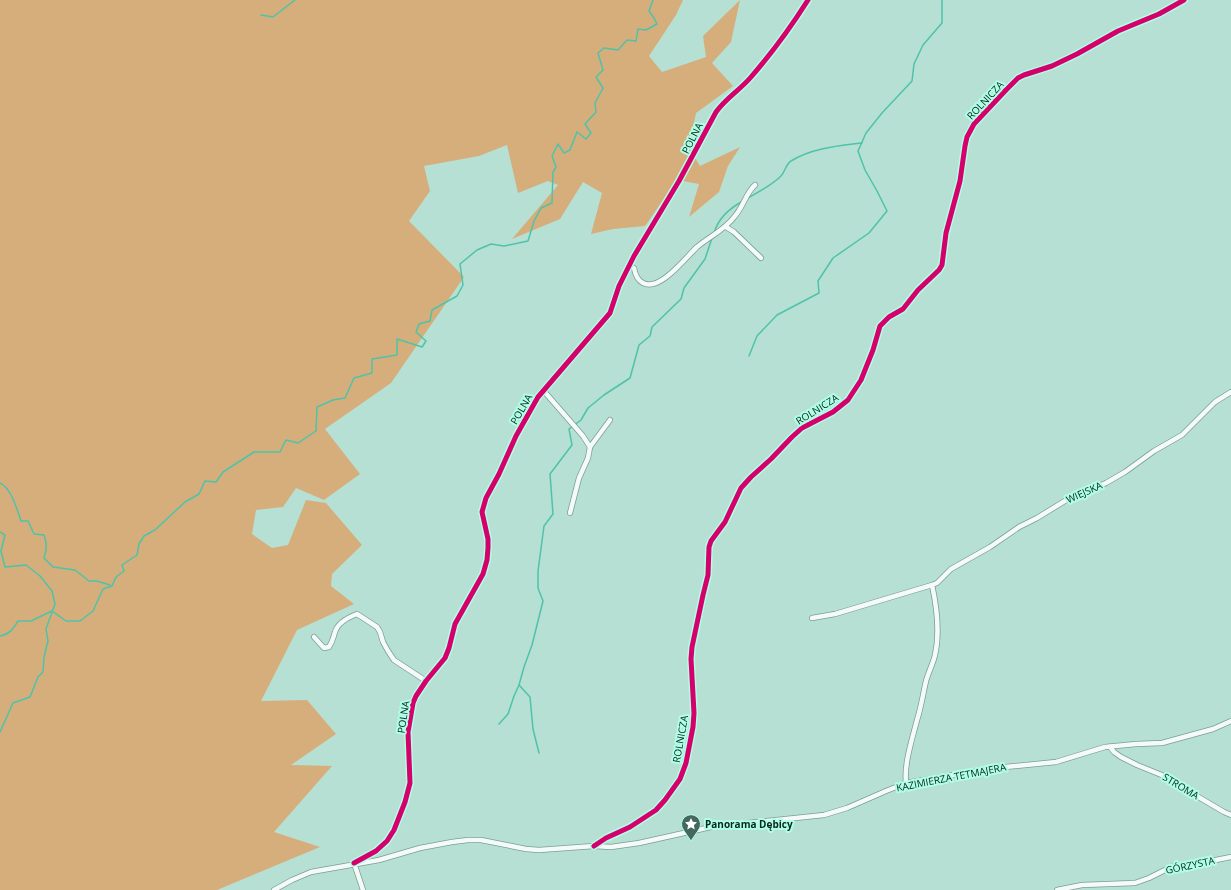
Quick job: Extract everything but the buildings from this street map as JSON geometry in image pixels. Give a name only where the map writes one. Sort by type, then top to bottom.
[{"type":"street","name":"POLNA","points":[[354,863],[376,851],[387,841],[394,830],[401,813],[408,794],[410,783],[408,732],[413,703],[426,681],[444,658],[449,648],[456,624],[483,574],[487,560],[488,539],[482,512],[486,498],[499,474],[516,436],[543,390],[610,313],[619,286],[629,266],[679,181],[716,112],[724,102],[751,78],[790,27],[808,0]]},
{"type":"street","name":"ROLNICZA","points":[[594,846],[606,838],[630,827],[656,810],[680,778],[686,763],[693,727],[692,647],[708,575],[709,547],[711,541],[725,522],[741,488],[751,477],[802,428],[833,412],[848,400],[867,368],[880,326],[889,317],[902,309],[918,290],[939,270],[942,265],[946,233],[960,181],[967,137],[974,124],[1006,90],[1024,74],[1052,66],[1118,31],[1159,14],[1184,0]]},
{"type":"street","points":[[629,266],[634,268],[635,274],[640,281],[645,284],[657,283],[678,267],[708,238],[726,227],[736,215],[755,185]]},
{"type":"street","points":[[726,227],[734,232],[761,258]]},
{"type":"street","name":"POLNA","points":[[543,390],[583,436],[590,447]]},
{"type":"street","name":"WIEJSKA","points":[[812,618],[834,614],[937,583],[951,569],[990,547],[1019,527],[1068,499],[1106,483],[1125,472],[1154,451],[1182,436],[1211,406],[1231,392]]},
{"type":"street","points":[[570,513],[580,478],[588,458],[590,447],[610,420]]},
{"type":"street","points":[[906,784],[906,770],[910,745],[936,650],[936,610],[932,585]]},
{"type":"street","points":[[314,637],[324,648],[329,647],[334,640],[335,630],[341,622],[357,614],[377,627],[383,642],[394,660],[426,681]]},
{"type":"street","name":"KAZIMIERZA TETMAJERA","points":[[274,890],[304,874],[354,863],[379,860],[403,852],[436,845],[468,840],[481,840],[526,849],[539,850],[594,846],[611,847],[628,845],[702,829],[824,815],[847,808],[886,790],[906,784],[995,768],[1056,762],[1110,747],[1162,743],[1213,729],[1231,721]]},
{"type":"street","name":"STROMA","points":[[1110,747],[1121,757],[1169,778],[1190,792],[1231,815]]},
{"type":"street","name":"GÓRZYSTA","points":[[1057,890],[1082,885],[1135,882],[1149,878],[1171,867],[1196,864],[1231,856]]},
{"type":"street","points":[[354,863],[363,890]]},
{"type":"shaded area","points":[[0,0],[683,0],[676,15],[649,56],[662,72],[706,57],[703,36],[740,0],[731,42],[712,63],[733,86],[696,113],[689,148],[700,166],[740,147],[728,166],[719,192],[689,217],[699,184],[677,180],[645,226],[613,229],[591,234],[602,193],[583,182],[560,219],[512,239],[558,185],[548,181],[518,193],[507,145],[479,156],[424,166],[430,191],[409,221],[464,277],[391,383],[325,429],[360,474],[324,500],[296,488],[283,507],[256,510],[252,534],[272,548],[288,545],[306,500],[326,503],[362,545],[332,574],[331,586],[354,604],[297,630],[261,701],[307,700],[336,734],[291,765],[332,766],[274,832],[320,847],[217,890],[0,890]]},
{"type":"waterway","points":[[261,15],[273,17],[295,0]]},
{"type":"waterway","points":[[0,636],[11,631],[18,621],[31,621],[52,611],[66,621],[80,621],[93,611],[103,589],[112,586],[116,577],[124,571],[122,565],[137,555],[139,544],[144,536],[155,530],[185,502],[199,494],[205,481],[216,482],[223,472],[254,452],[280,452],[286,440],[298,443],[316,431],[317,407],[333,400],[345,398],[354,378],[372,373],[372,359],[397,355],[397,339],[422,347],[426,341],[416,332],[419,324],[430,321],[432,310],[457,296],[463,285],[460,264],[477,250],[491,244],[504,246],[528,241],[534,221],[541,208],[552,203],[553,172],[556,167],[552,156],[558,144],[564,153],[570,150],[577,132],[586,139],[591,133],[585,124],[596,112],[595,103],[603,88],[596,77],[603,70],[598,53],[604,48],[618,50],[627,40],[636,41],[638,29],[646,30],[657,24],[649,11],[653,0]]},
{"type":"waterway","points":[[749,356],[757,336],[777,315],[819,293],[818,281],[833,258],[869,233],[887,211],[865,170],[858,151],[866,133],[882,113],[912,81],[914,64],[923,45],[942,23],[942,0]]},
{"type":"waterway","points":[[748,198],[777,179],[782,174],[789,162],[799,157],[816,150],[862,143]]},
{"type":"waterway","points":[[714,233],[718,223],[725,214],[743,201]]},
{"type":"waterway","points":[[539,753],[533,729],[530,697],[519,685],[532,645],[543,601],[538,588],[538,571],[544,526],[553,514],[550,474],[572,445],[569,429],[581,420],[588,408],[604,395],[630,378],[639,345],[650,336],[652,327],[681,299],[684,288],[705,259],[712,238]]},
{"type":"waterway","points":[[0,483],[10,494],[21,521],[28,521],[34,534],[44,535],[46,541],[46,552],[44,558],[53,567],[75,570],[89,581],[97,581],[110,585]]},
{"type":"waterway","points":[[0,532],[5,535],[1,551],[5,567],[26,565],[40,576],[52,591],[55,604],[46,629],[48,641],[44,657],[43,672],[38,677],[30,697],[13,703],[0,732]]},
{"type":"waterway","points":[[499,724],[508,714],[519,685]]},
{"type":"cycle path","points":[[354,863],[376,851],[387,841],[394,830],[405,802],[410,783],[408,732],[413,703],[426,681],[445,658],[455,624],[483,574],[487,560],[488,539],[482,512],[486,498],[499,474],[516,436],[538,397],[610,313],[619,286],[634,256],[679,181],[716,112],[724,102],[747,82],[759,68],[781,40],[808,0]]},
{"type":"cycle path","points":[[594,846],[606,838],[630,827],[656,810],[680,779],[686,763],[693,727],[692,647],[708,575],[709,547],[711,541],[725,522],[741,488],[751,477],[802,428],[833,412],[848,400],[861,380],[873,350],[880,326],[889,317],[903,309],[918,290],[939,270],[942,265],[946,233],[960,181],[967,137],[974,124],[1018,78],[1052,66],[1118,31],[1159,14],[1184,0]]},
{"type":"place","name":"Panorama Dębicy","points":[[691,841]]}]
